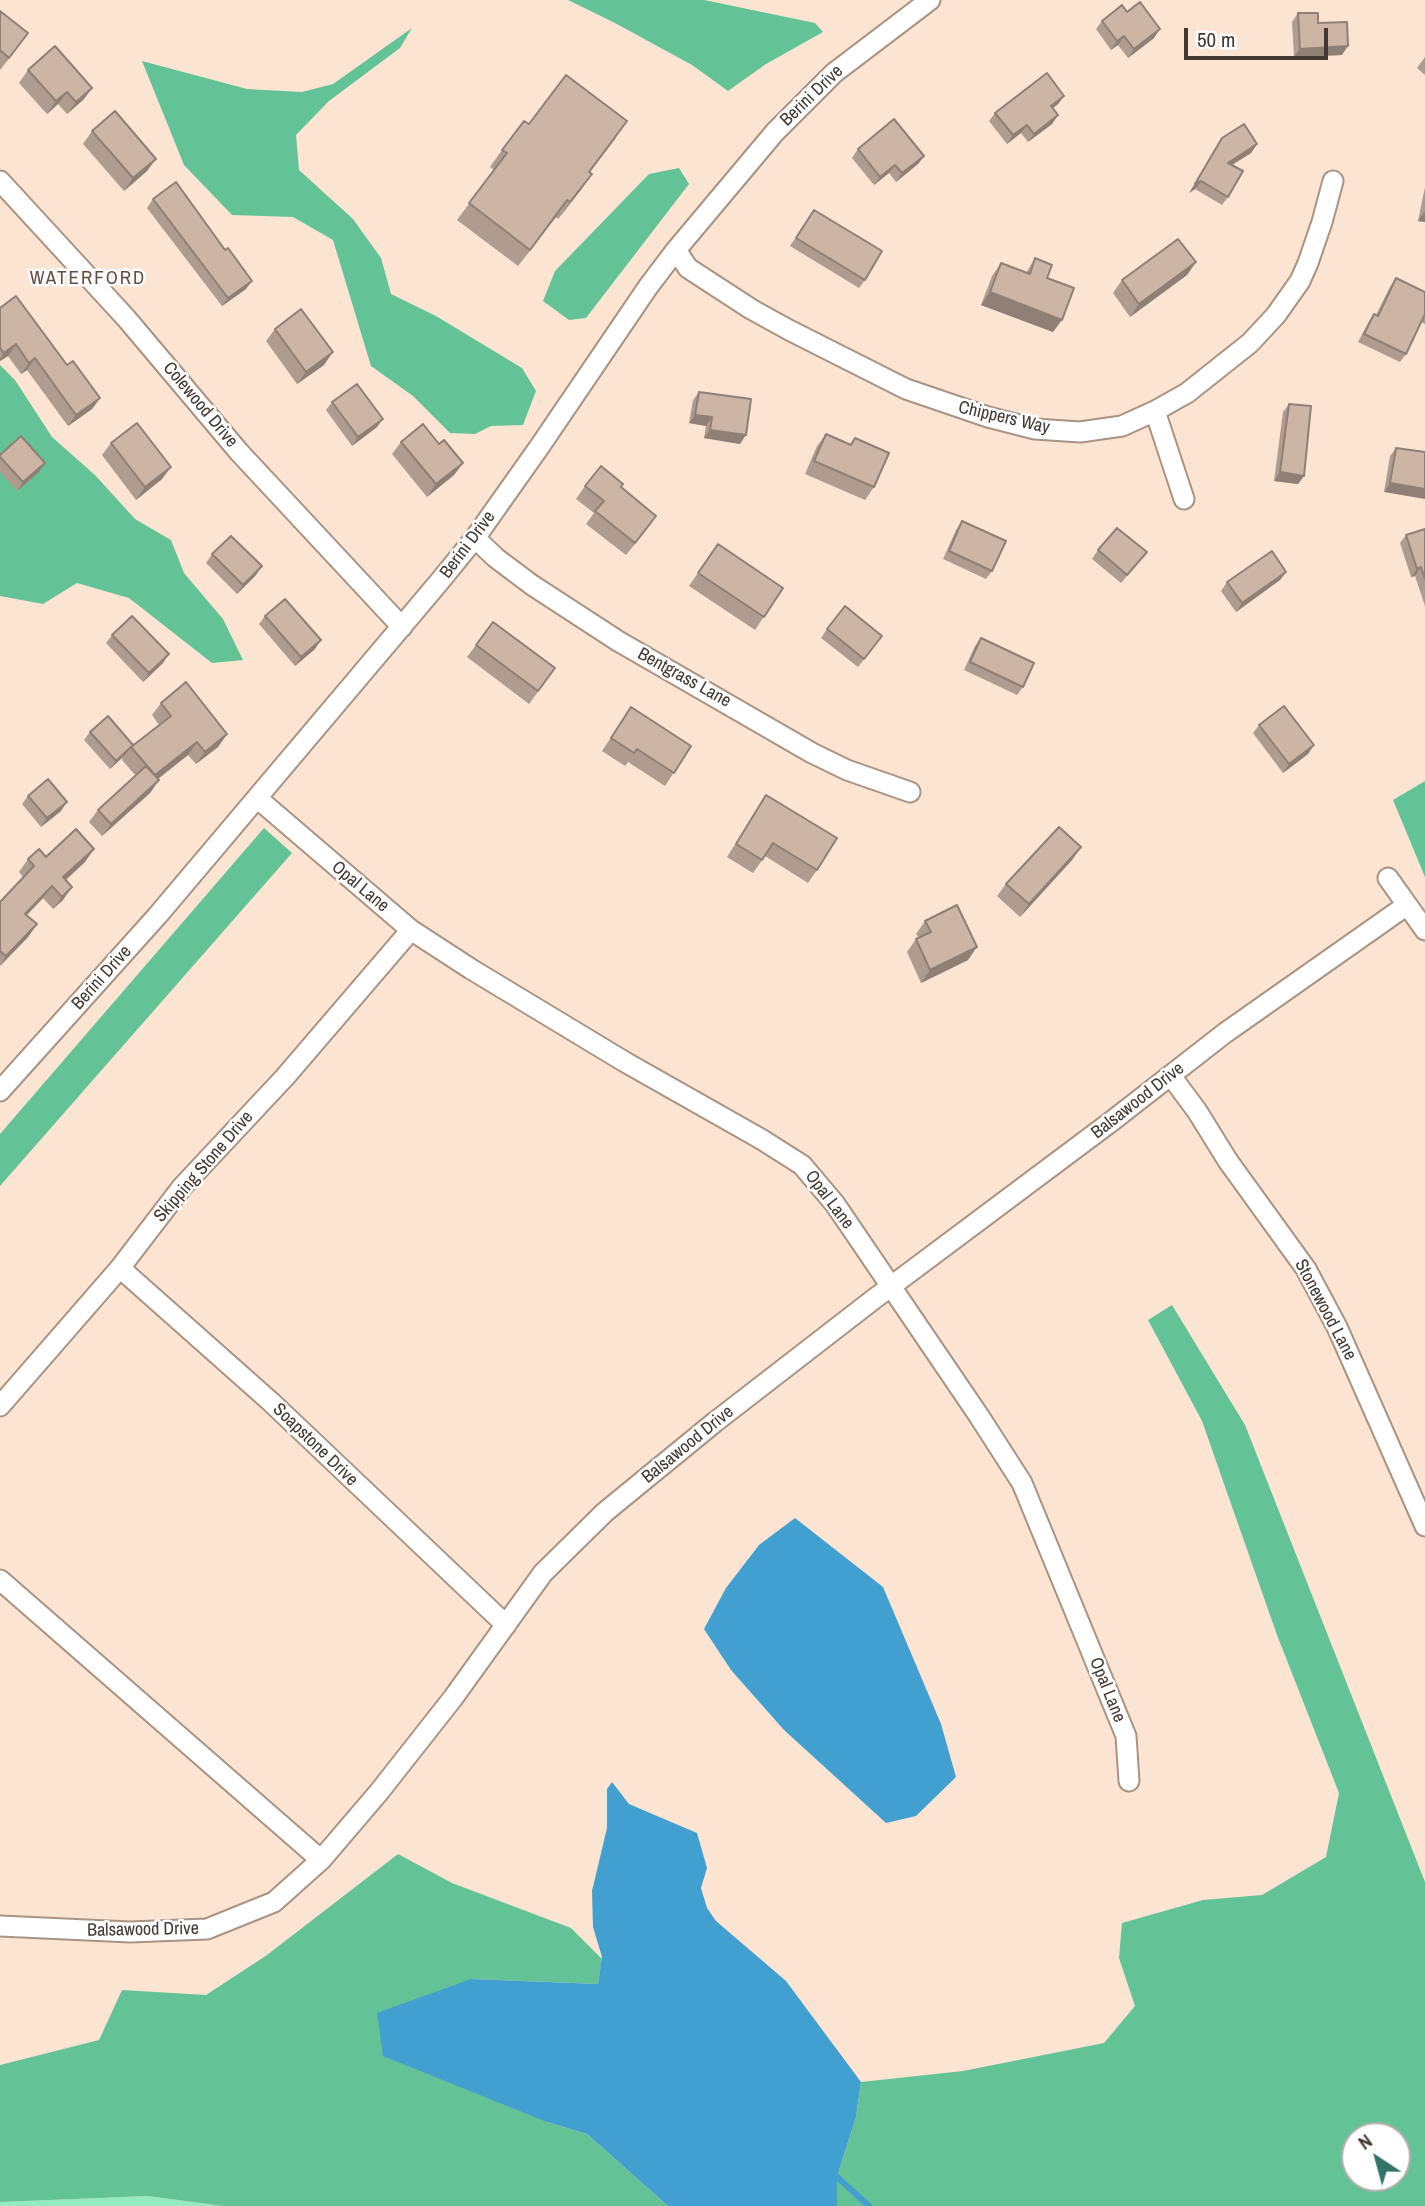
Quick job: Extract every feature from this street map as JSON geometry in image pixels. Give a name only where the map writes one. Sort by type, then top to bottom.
[{"type":"street","name":"Berini Drive","points":[[0,1091],[158,915],[475,538],[648,287],[775,132],[803,102],[864,48],[930,0]]},
{"type":"street","name":"Colewood Drive","points":[[0,181],[126,318],[239,452],[402,626]]},
{"type":"street","name":"Chippers Way","points":[[676,250],[688,268],[740,302],[906,389],[958,408],[1035,429],[1080,432],[1122,426],[1155,411],[1187,393],[1250,343],[1300,281],[1333,181]]},
{"type":"street","points":[[1155,411],[1184,499]]},
{"type":"street","name":"Bentgrass Lane","points":[[475,538],[532,585],[618,641],[846,770],[909,792]]},
{"type":"street","name":"Opal Lane","points":[[257,798],[411,930],[625,1062],[802,1164],[835,1204],[1022,1483],[1126,1735],[1129,1781]]},
{"type":"street","points":[[1388,878],[1425,930]]},
{"type":"street","name":"Balsawood Drive","points":[[0,1927],[130,1932],[207,1929],[274,1902],[321,1860],[379,1792],[453,1698],[543,1573],[605,1513],[715,1422],[1225,1033],[1407,905]]},
{"type":"street","name":"Skipping Stone Drive","points":[[0,1406],[120,1268],[182,1186],[285,1077],[411,930]]},
{"type":"street","name":"Stonewood Lane","points":[[1171,1076],[1197,1111],[1228,1161],[1307,1269],[1423,1515]]},
{"type":"street","name":"Soapstone Drive","points":[[120,1268],[271,1402],[506,1625]]},
{"type":"street","points":[[0,1580],[321,1860]]},
{"type":"green space","points":[[568,0],[704,0],[815,23],[823,32],[766,64],[728,91],[692,65]]},
{"type":"green space","points":[[412,28],[400,48],[329,101],[296,135],[299,170],[353,219],[381,258],[391,294],[436,316],[522,368],[536,391],[523,425],[491,426],[475,434],[450,433],[413,396],[371,366],[333,240],[293,217],[232,215],[184,165],[142,61],[247,89],[302,92],[333,84]]},
{"type":"green space","points":[[679,168],[689,184],[586,318],[569,320],[543,301],[555,271],[649,174]]},
{"type":"green space","points":[[0,365],[15,380],[52,437],[95,475],[135,519],[171,540],[184,573],[223,619],[243,660],[212,663],[129,598],[77,583],[43,604],[0,596]]},
{"type":"green space","points":[[1425,781],[1425,877],[1393,800]]},
{"type":"green space","points":[[264,828],[292,853],[0,1186],[0,1134]]},
{"type":"green space","points":[[1172,1305],[1245,1425],[1425,1882],[1425,2206],[837,2206],[837,2177],[856,2117],[861,2082],[963,2071],[1104,2043],[1135,2006],[1119,1958],[1122,1923],[1203,1900],[1262,1895],[1326,1857],[1339,1793],[1277,1635],[1202,1421],[1148,1320]]},
{"type":"green space","points":[[398,1854],[452,1883],[571,1928],[602,1959],[598,1984],[471,1979],[547,2122],[587,2134],[668,2206],[223,2206],[148,2196],[0,2202],[0,2065],[99,2040],[122,1990],[206,1995],[267,1955]]},
{"type":"green space","points":[[148,2196],[223,2206],[0,2206],[0,2202]]},
{"type":"water","points":[[795,1518],[883,1587],[941,1724],[956,1777],[916,1816],[886,1823],[784,1730],[731,1670],[704,1629],[726,1588],[759,1545]]},
{"type":"water","points":[[612,1782],[629,1804],[697,1833],[707,1868],[701,1888],[707,1908],[716,1921],[786,1981],[861,2082],[856,2117],[837,2177],[837,2206],[668,2206],[587,2134],[547,2122],[383,2056],[377,2013],[471,1979],[598,1984],[602,1957],[593,1927],[592,1891],[607,1828],[607,1789]]},
{"type":"building","points":[[1140,2],[1160,29],[1134,49],[1124,36],[1117,41],[1102,21],[1122,5],[1127,12]]},
{"type":"building","points":[[0,11],[28,33],[9,58],[0,50]]},
{"type":"building","points":[[1298,13],[1318,13],[1318,23],[1347,22],[1348,46],[1300,49]]},
{"type":"building","points":[[55,46],[92,88],[76,102],[67,92],[56,101],[28,70]]},
{"type":"building","points":[[1047,73],[1064,96],[1051,106],[1058,115],[1034,134],[1027,125],[1013,135],[995,113]]},
{"type":"building","points":[[566,75],[627,121],[589,172],[592,174],[570,202],[567,200],[530,250],[469,203],[507,153],[502,150],[524,121],[529,124]]},
{"type":"building","points":[[115,111],[156,159],[133,178],[92,131]]},
{"type":"building","points":[[894,119],[924,156],[902,173],[895,165],[880,177],[858,149]]},
{"type":"building","points":[[1244,124],[1257,144],[1228,163],[1243,171],[1228,197],[1201,181],[1195,184],[1222,138]]},
{"type":"building","points":[[176,182],[225,250],[228,248],[252,281],[228,298],[153,199]]},
{"type":"building","points":[[814,210],[882,251],[865,280],[796,238]]},
{"type":"building","points":[[1178,239],[1196,262],[1139,304],[1122,280]]},
{"type":"building","points":[[1035,258],[1052,265],[1047,278],[1074,288],[1062,320],[990,292],[1001,263],[1030,274]]},
{"type":"building","points":[[1396,278],[1425,292],[1425,314],[1406,354],[1364,334],[1374,314],[1378,316]]},
{"type":"building","points":[[16,296],[67,365],[73,361],[100,398],[76,415],[35,358],[29,363],[16,344],[4,353],[0,348],[0,308]]},
{"type":"building","points":[[301,309],[333,352],[306,372],[275,329]]},
{"type":"building","points":[[357,384],[383,419],[358,437],[332,402]]},
{"type":"building","points":[[699,392],[751,399],[746,435],[710,430],[712,417],[695,415]]},
{"type":"building","points":[[1289,404],[1311,406],[1304,476],[1280,472]]},
{"type":"building","points":[[137,423],[171,467],[145,487],[111,443]]},
{"type":"building","points":[[423,424],[439,444],[444,440],[463,463],[436,484],[401,442]]},
{"type":"building","points":[[826,434],[851,445],[855,438],[889,453],[874,487],[814,461]]},
{"type":"building","points":[[21,436],[45,463],[23,482],[0,457]]},
{"type":"building","points":[[1396,448],[1425,452],[1425,489],[1390,483]]},
{"type":"building","points":[[601,466],[656,516],[635,543],[595,511],[604,501],[585,486]]},
{"type":"building","points":[[962,521],[1006,541],[992,571],[949,551]]},
{"type":"building","points":[[1117,528],[1147,552],[1127,575],[1098,550]]},
{"type":"building","points":[[1425,529],[1425,579],[1421,567],[1417,569],[1406,535]]},
{"type":"building","points":[[231,536],[262,566],[243,585],[212,554]]},
{"type":"building","points":[[718,544],[783,588],[764,617],[698,573]]},
{"type":"building","points":[[1272,551],[1286,572],[1242,603],[1227,582]]},
{"type":"building","points":[[285,599],[321,640],[301,657],[265,616]]},
{"type":"building","points":[[845,606],[882,636],[864,659],[827,629]]},
{"type":"building","points":[[132,616],[169,654],[149,673],[112,635]]},
{"type":"building","points":[[493,622],[555,668],[538,691],[476,645]]},
{"type":"building","points":[[981,638],[1034,663],[1023,687],[970,662]]},
{"type":"building","points":[[186,682],[227,734],[205,752],[197,742],[155,775],[131,747],[171,716],[161,703]]},
{"type":"building","points":[[1284,706],[1314,745],[1289,764],[1259,725]]},
{"type":"building","points":[[631,707],[691,746],[674,773],[637,749],[634,753],[611,738]]},
{"type":"building","points":[[108,716],[133,745],[116,761],[90,732]]},
{"type":"building","points":[[146,766],[159,780],[111,824],[98,810]]},
{"type":"building","points":[[48,779],[67,802],[47,818],[28,796]]},
{"type":"building","points":[[766,795],[837,838],[817,870],[773,843],[762,860],[736,844]]},
{"type":"building","points":[[1059,827],[1081,847],[1029,904],[1006,884]]},
{"type":"building","points":[[76,829],[94,849],[63,877],[72,887],[62,897],[52,886],[25,914],[37,924],[6,956],[0,951],[0,902],[34,866],[28,859],[39,849],[46,857]]},
{"type":"building","points":[[957,905],[977,947],[930,970],[916,939],[931,932],[925,921]]},
{"type":"waterway","points":[[837,2177],[869,2206]]},
{"type":"district","name":"WATERFORD","points":[[88,279]]}]
